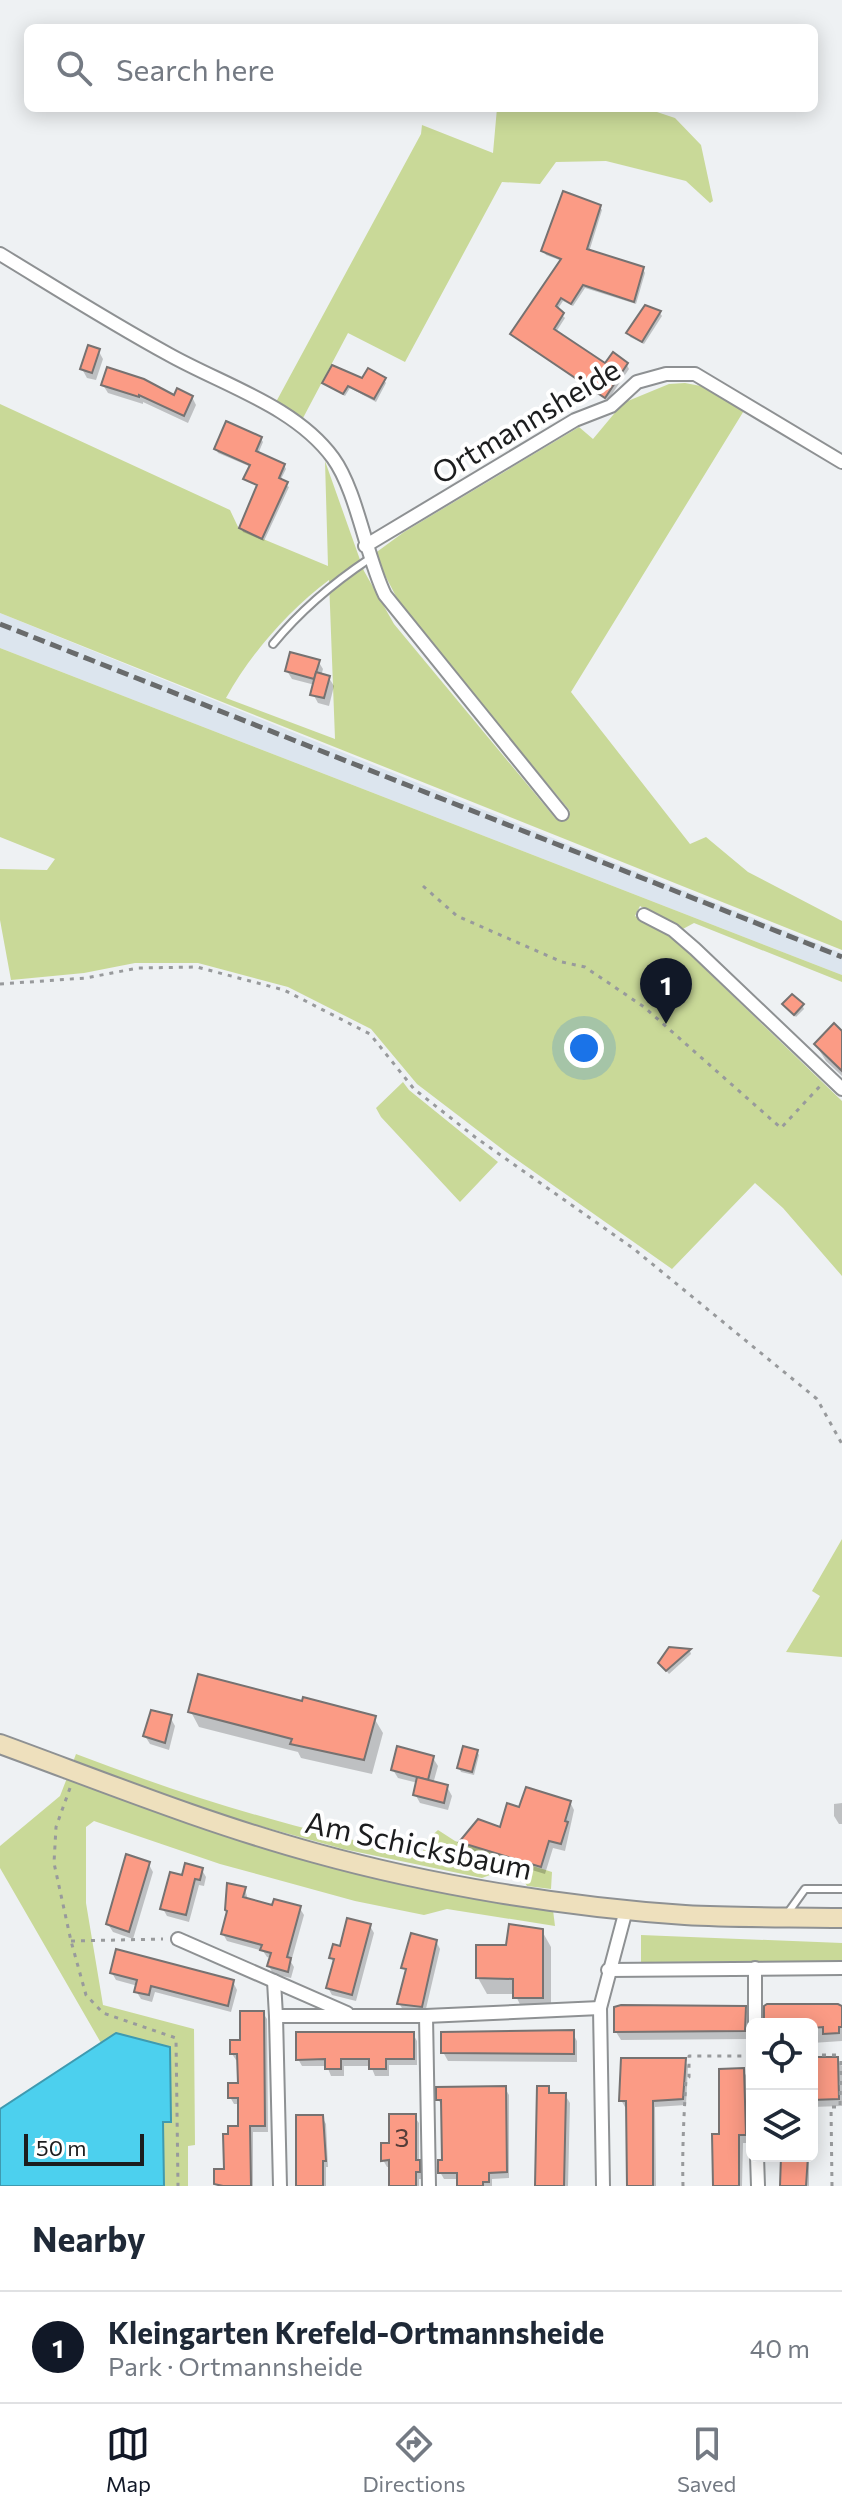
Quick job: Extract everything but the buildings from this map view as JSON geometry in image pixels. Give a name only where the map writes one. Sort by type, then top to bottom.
[{"type":"street","points":[[0,254],[168,354],[293,420],[334,460],[352,500],[367,552],[385,595],[562,814]]},
{"type":"street","name":"Ortmannsheide","points":[[367,552],[575,420],[611,406],[637,382],[666,374],[695,374],[842,462]]},
{"type":"street","points":[[644,915],[673,930],[695,949],[842,1089]]},
{"type":"street","name":"Am Schicksbaum","points":[[0,1744],[218,1824],[316,1854],[476,1887],[626,1910],[687,1915],[842,1918]]},
{"type":"street","points":[[603,2186],[600,2008],[626,1910]]},
{"type":"street","points":[[178,1939],[354,2016]]},
{"type":"street","points":[[755,1968],[755,2018]]},
{"type":"street","points":[[608,1970],[842,1968]]},
{"type":"street","points":[[274,1981],[280,2186]]},
{"type":"street","points":[[276,2016],[426,2016],[600,2008]]},
{"type":"street","points":[[426,2016],[429,2186]]},
{"type":"street","points":[[757,2162],[758,2186]]},
{"type":"lane","points":[[273,644],[313,600],[367,552]]},
{"type":"lane","points":[[785,1917],[805,1889],[842,1889]]},
{"type":"path","points":[[423,886],[457,916],[562,962],[585,967],[621,991],[644,1007],[781,1128],[829,1076]]},
{"type":"path","points":[[0,984],[86,978],[138,968],[197,967],[284,990],[370,1034],[414,1089],[503,1157],[634,1249],[817,1399],[842,1444]]},
{"type":"path","points":[[70,1788],[56,1827],[54,1863],[71,1941],[86,1995],[103,2013],[176,2038],[178,2186]]},
{"type":"path","points":[[71,1941],[178,1939]]},
{"type":"path","points":[[818,2055],[841,2055],[840,2107],[831,2107],[832,2186]]},
{"type":"path","points":[[683,2186],[682,2134],[686,2122],[689,2056],[746,2056]]},
{"type":"shaded area","points":[[0,613],[842,953],[842,975],[0,648]]},
{"type":"green space","points":[[497,112],[657,112],[675,118],[701,145],[713,201],[710,203],[686,181],[606,161],[556,162],[540,184],[502,182],[405,362],[348,333],[303,418],[276,402],[421,134],[422,125],[493,153]]},
{"type":"green space","points":[[669,384],[706,387],[745,409],[571,692],[690,844],[706,837],[748,872],[842,921],[842,950],[0,613],[0,404],[230,510],[239,529],[328,566],[325,461],[364,571],[394,624],[556,819],[570,811],[402,608],[374,554],[404,532],[579,427],[593,439],[623,403]],"holes":[[[329,580],[335,739],[226,698],[272,634],[299,605]]]},
{"type":"green space","points":[[0,648],[842,975],[842,982],[694,923],[681,930],[640,906],[635,916],[662,930],[681,946],[842,1101],[842,1276],[783,1208],[755,1183],[672,1269],[506,1152],[417,1084],[371,1029],[288,987],[198,963],[135,963],[84,973],[11,980],[0,920],[0,869],[47,870],[55,859],[0,837]]},
{"type":"green space","points":[[403,1082],[498,1162],[460,1202],[376,1108]]},
{"type":"green space","points":[[842,1539],[842,1657],[786,1652],[820,1596],[812,1591]]},
{"type":"green space","points":[[76,1754],[247,1812],[377,1845],[422,1854],[427,1840],[438,1830],[455,1841],[552,1872],[551,1889],[527,1886],[524,1881],[490,1875],[482,1878],[343,1849],[235,1819],[73,1762]]},
{"type":"green space","points":[[67,1778],[229,1836],[338,1867],[553,1910],[555,1926],[447,1909],[424,1915],[355,1901],[220,1864],[94,1821],[86,1827],[86,1903],[103,2005],[194,2029],[195,2145],[188,2146],[188,2186],[164,2186],[163,2122],[170,2122],[117,2033],[101,2043],[0,1868],[0,1846],[60,1796]]},
{"type":"green space","points":[[641,1935],[842,1943],[842,1961],[641,1962]]},
{"type":"water","points":[[116,2033],[170,2047],[171,2122],[163,2122],[164,2186],[0,2186],[0,2109]]},
{"type":"railway","points":[[0,624],[842,957]]},
{"type":"place","name":"Kleingarten Krefeld-Ortmannsheide","points":[[666,1024]]}]
